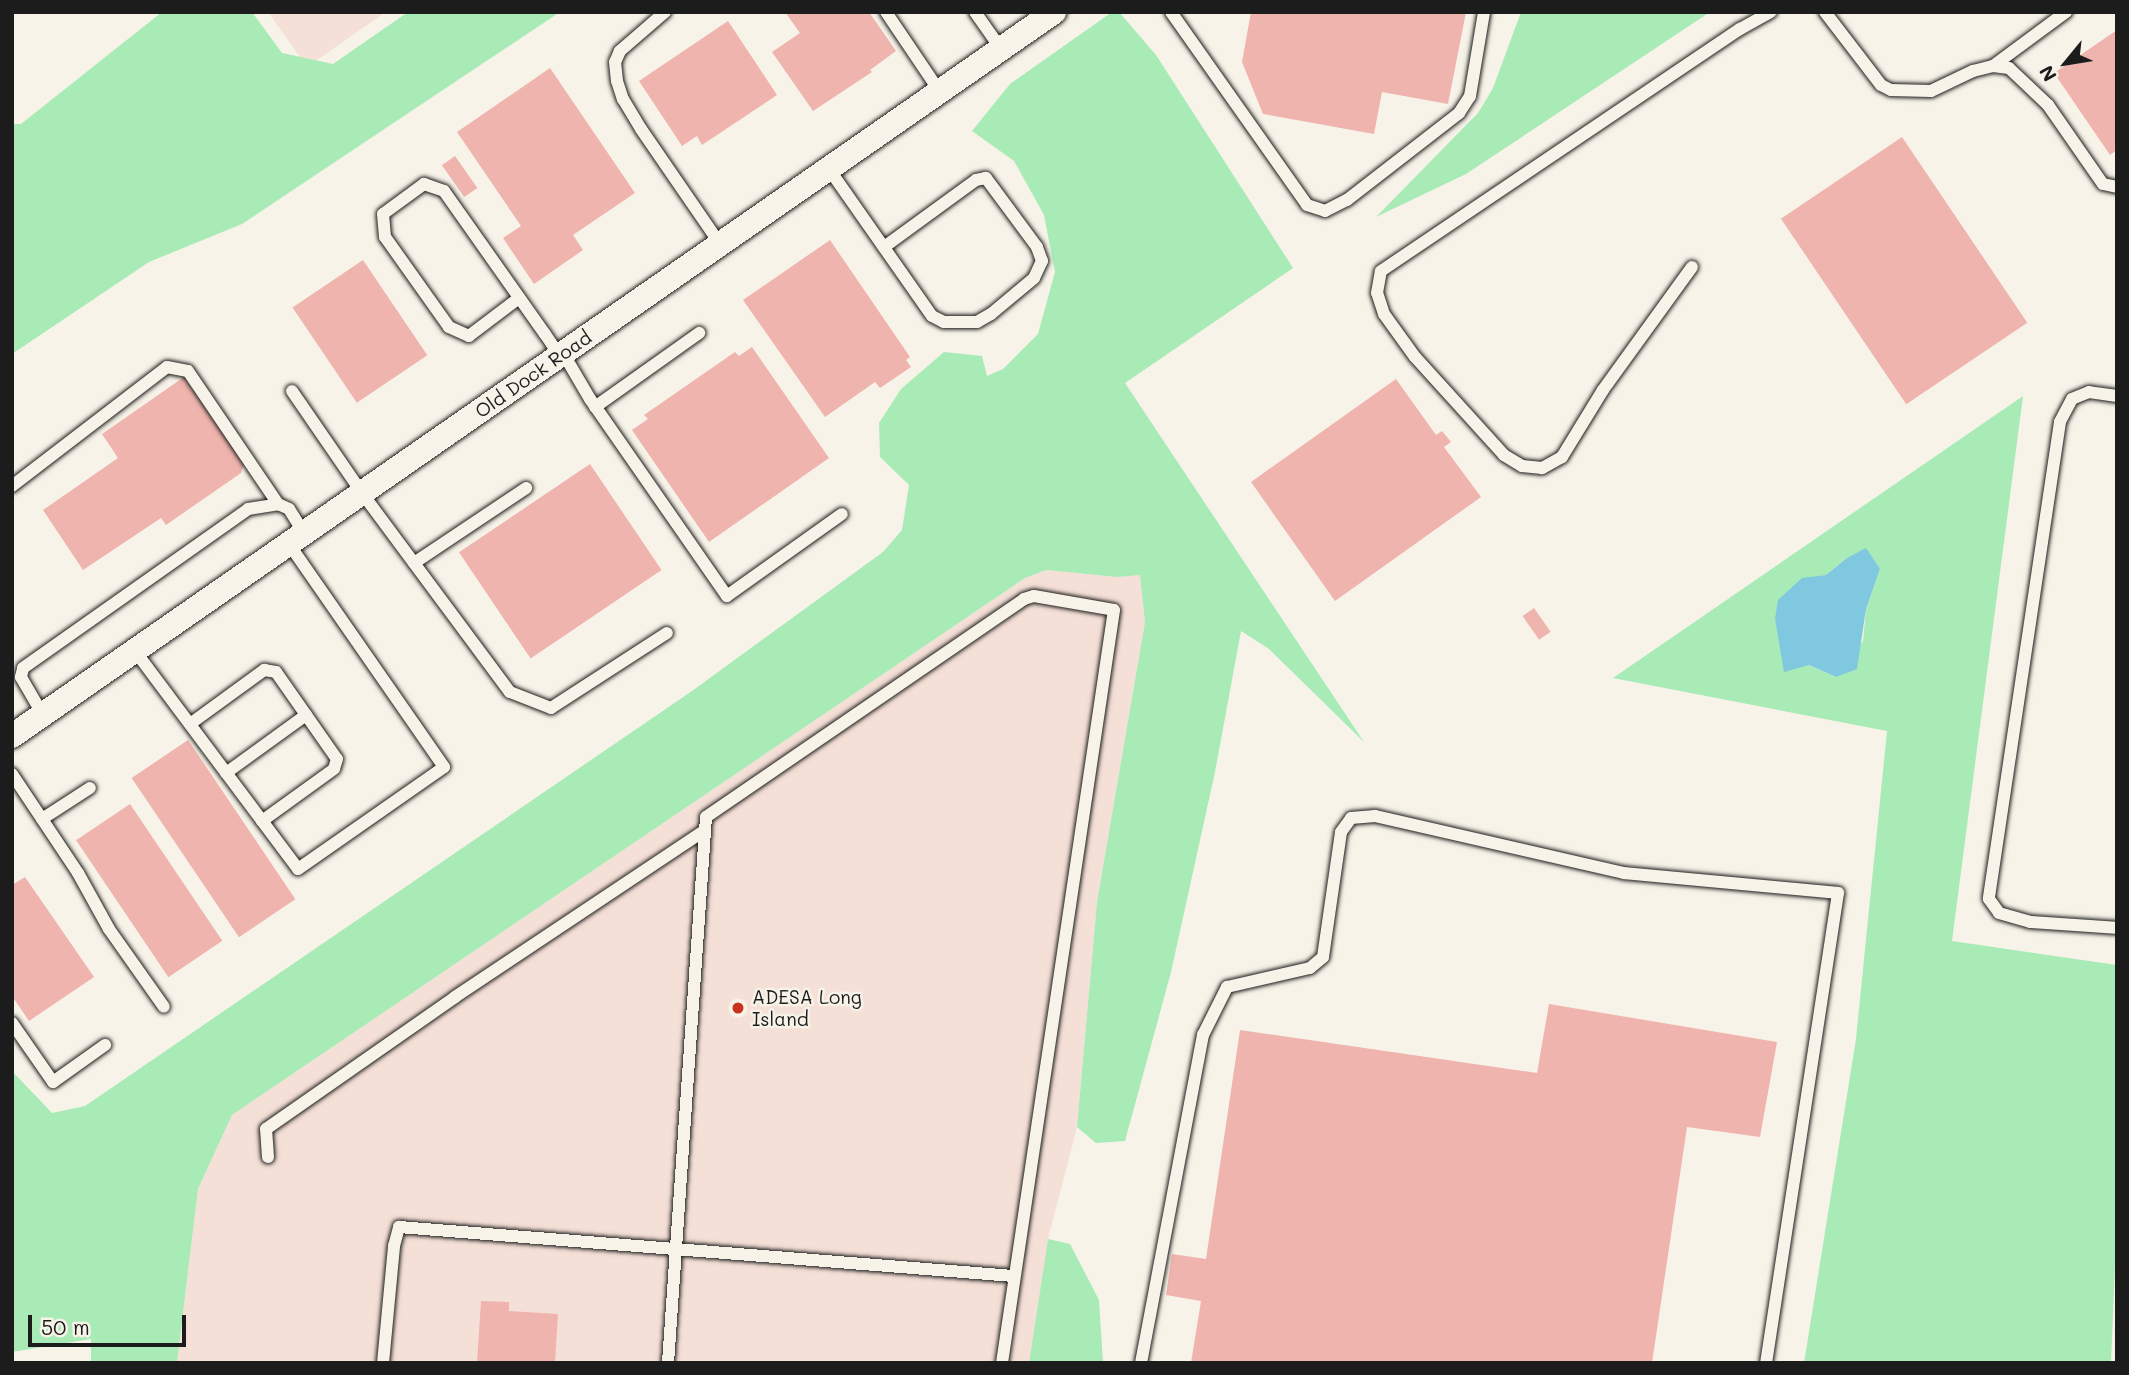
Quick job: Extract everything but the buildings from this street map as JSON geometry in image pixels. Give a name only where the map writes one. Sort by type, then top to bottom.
[{"type":"street","name":"Old Dock Road","points":[[12,736],[1054,12]]},
{"type":"lane","points":[[665,12],[620,51],[615,62],[617,81],[623,99],[641,129],[720,244]]},
{"type":"lane","points":[[886,12],[940,92]]},
{"type":"lane","points":[[975,12],[1001,49]]},
{"type":"lane","points":[[1171,12],[1307,205],[1325,211],[1347,200],[1460,113],[1471,96],[1484,12]]},
{"type":"lane","points":[[1692,267],[1602,390],[1562,457],[1542,468],[1522,466],[1504,456],[1415,357],[1384,314],[1377,293],[1381,271],[1740,29],[1771,12]]},
{"type":"lane","points":[[1825,12],[1881,85],[1891,90],[1931,91],[1973,71],[1993,66],[2009,68],[2048,105],[2103,184],[2117,187]]},
{"type":"lane","points":[[1993,66],[2066,12]]},
{"type":"lane","points":[[829,169],[932,316],[956,324],[977,322],[991,314],[1034,278],[1042,261],[1037,247],[990,181],[982,178],[884,247]]},
{"type":"lane","points":[[519,298],[469,336],[449,327],[384,237],[383,214],[424,184],[444,191],[561,355],[727,596],[842,514]]},
{"type":"lane","points":[[595,407],[699,332]]},
{"type":"lane","points":[[12,486],[167,367],[188,371],[278,504],[289,509],[296,539],[444,767],[298,869],[135,651]]},
{"type":"lane","points":[[292,391],[362,493],[510,692],[551,708],[667,633]]},
{"type":"lane","points":[[2117,396],[2090,392],[2073,400],[2060,422],[1989,899],[1999,913],[2029,922],[2117,928]]},
{"type":"lane","points":[[414,563],[526,488]]},
{"type":"lane","points":[[21,677],[23,668],[248,509],[278,504]]},
{"type":"lane","points":[[668,1363],[706,817],[1024,599],[1034,596],[1114,610],[1002,1363]]},
{"type":"lane","points":[[12,664],[43,715]]},
{"type":"lane","points":[[190,724],[264,670],[276,672],[337,759],[334,769],[262,821]]},
{"type":"lane","points":[[226,773],[306,715]]},
{"type":"lane","points":[[12,774],[78,873],[109,929],[164,1007]]},
{"type":"lane","points":[[43,819],[90,788]]},
{"type":"lane","points":[[1141,1363],[1203,1035],[1227,987],[1310,968],[1322,957],[1341,832],[1351,818],[1375,816],[1623,873],[1838,893],[1766,1363]]},
{"type":"lane","points":[[268,1157],[266,1129],[455,997],[704,831]]},
{"type":"lane","points":[[12,1023],[53,1082],[105,1045]]},
{"type":"lane","points":[[383,1363],[394,1246],[399,1227],[1014,1276]]},
{"type":"shaded area","points":[[268,12],[386,12],[307,67]]},
{"type":"shaded area","name":"ADESA Long Island","points":[[1046,570],[1117,577],[1140,574],[1145,622],[1097,902],[1077,1127],[1048,1239],[1029,1363],[177,1363],[198,1189],[232,1115],[1025,578]]},
{"type":"green space","points":[[162,12],[252,12],[282,53],[333,64],[408,12],[560,12],[242,224],[149,262],[12,354],[12,124],[21,124]]},
{"type":"green space","points":[[1112,12],[1119,12],[1156,55],[1293,268],[1125,383],[1364,742],[1269,649],[1241,631],[1215,772],[1171,972],[1125,1141],[1096,1143],[1077,1127],[1097,902],[1145,622],[1140,575],[1117,577],[1046,570],[1025,578],[232,1115],[198,1189],[177,1363],[91,1363],[91,1339],[12,1352],[12,1071],[52,1113],[85,1106],[692,691],[883,552],[902,530],[909,485],[880,457],[879,423],[901,389],[944,352],[982,356],[987,376],[1003,369],[1038,334],[1055,272],[1044,215],[1014,161],[972,131],[1010,84]]},
{"type":"green space","points":[[1521,12],[1710,12],[1466,174],[1376,217],[1478,113],[1493,88]]},
{"type":"green space","points":[[2023,396],[1952,941],[2117,965],[2117,1215],[2111,1363],[1804,1363],[1856,1039],[1887,731],[1613,678]],"holes":[[[1847,558],[1880,569],[1866,609],[1863,641],[1836,677],[1783,654],[1775,619],[1791,590],[1802,579],[1826,575]]]},
{"type":"green space","points":[[1048,1239],[1070,1244],[1099,1300],[1103,1363],[1029,1363]]},
{"type":"water","points":[[1866,548],[1880,569],[1866,609],[1857,669],[1836,677],[1809,665],[1784,672],[1775,619],[1778,600],[1802,578],[1826,575],[1847,558]]},
{"type":"place","name":"ADESA Long Island","points":[[738,1008]]}]
